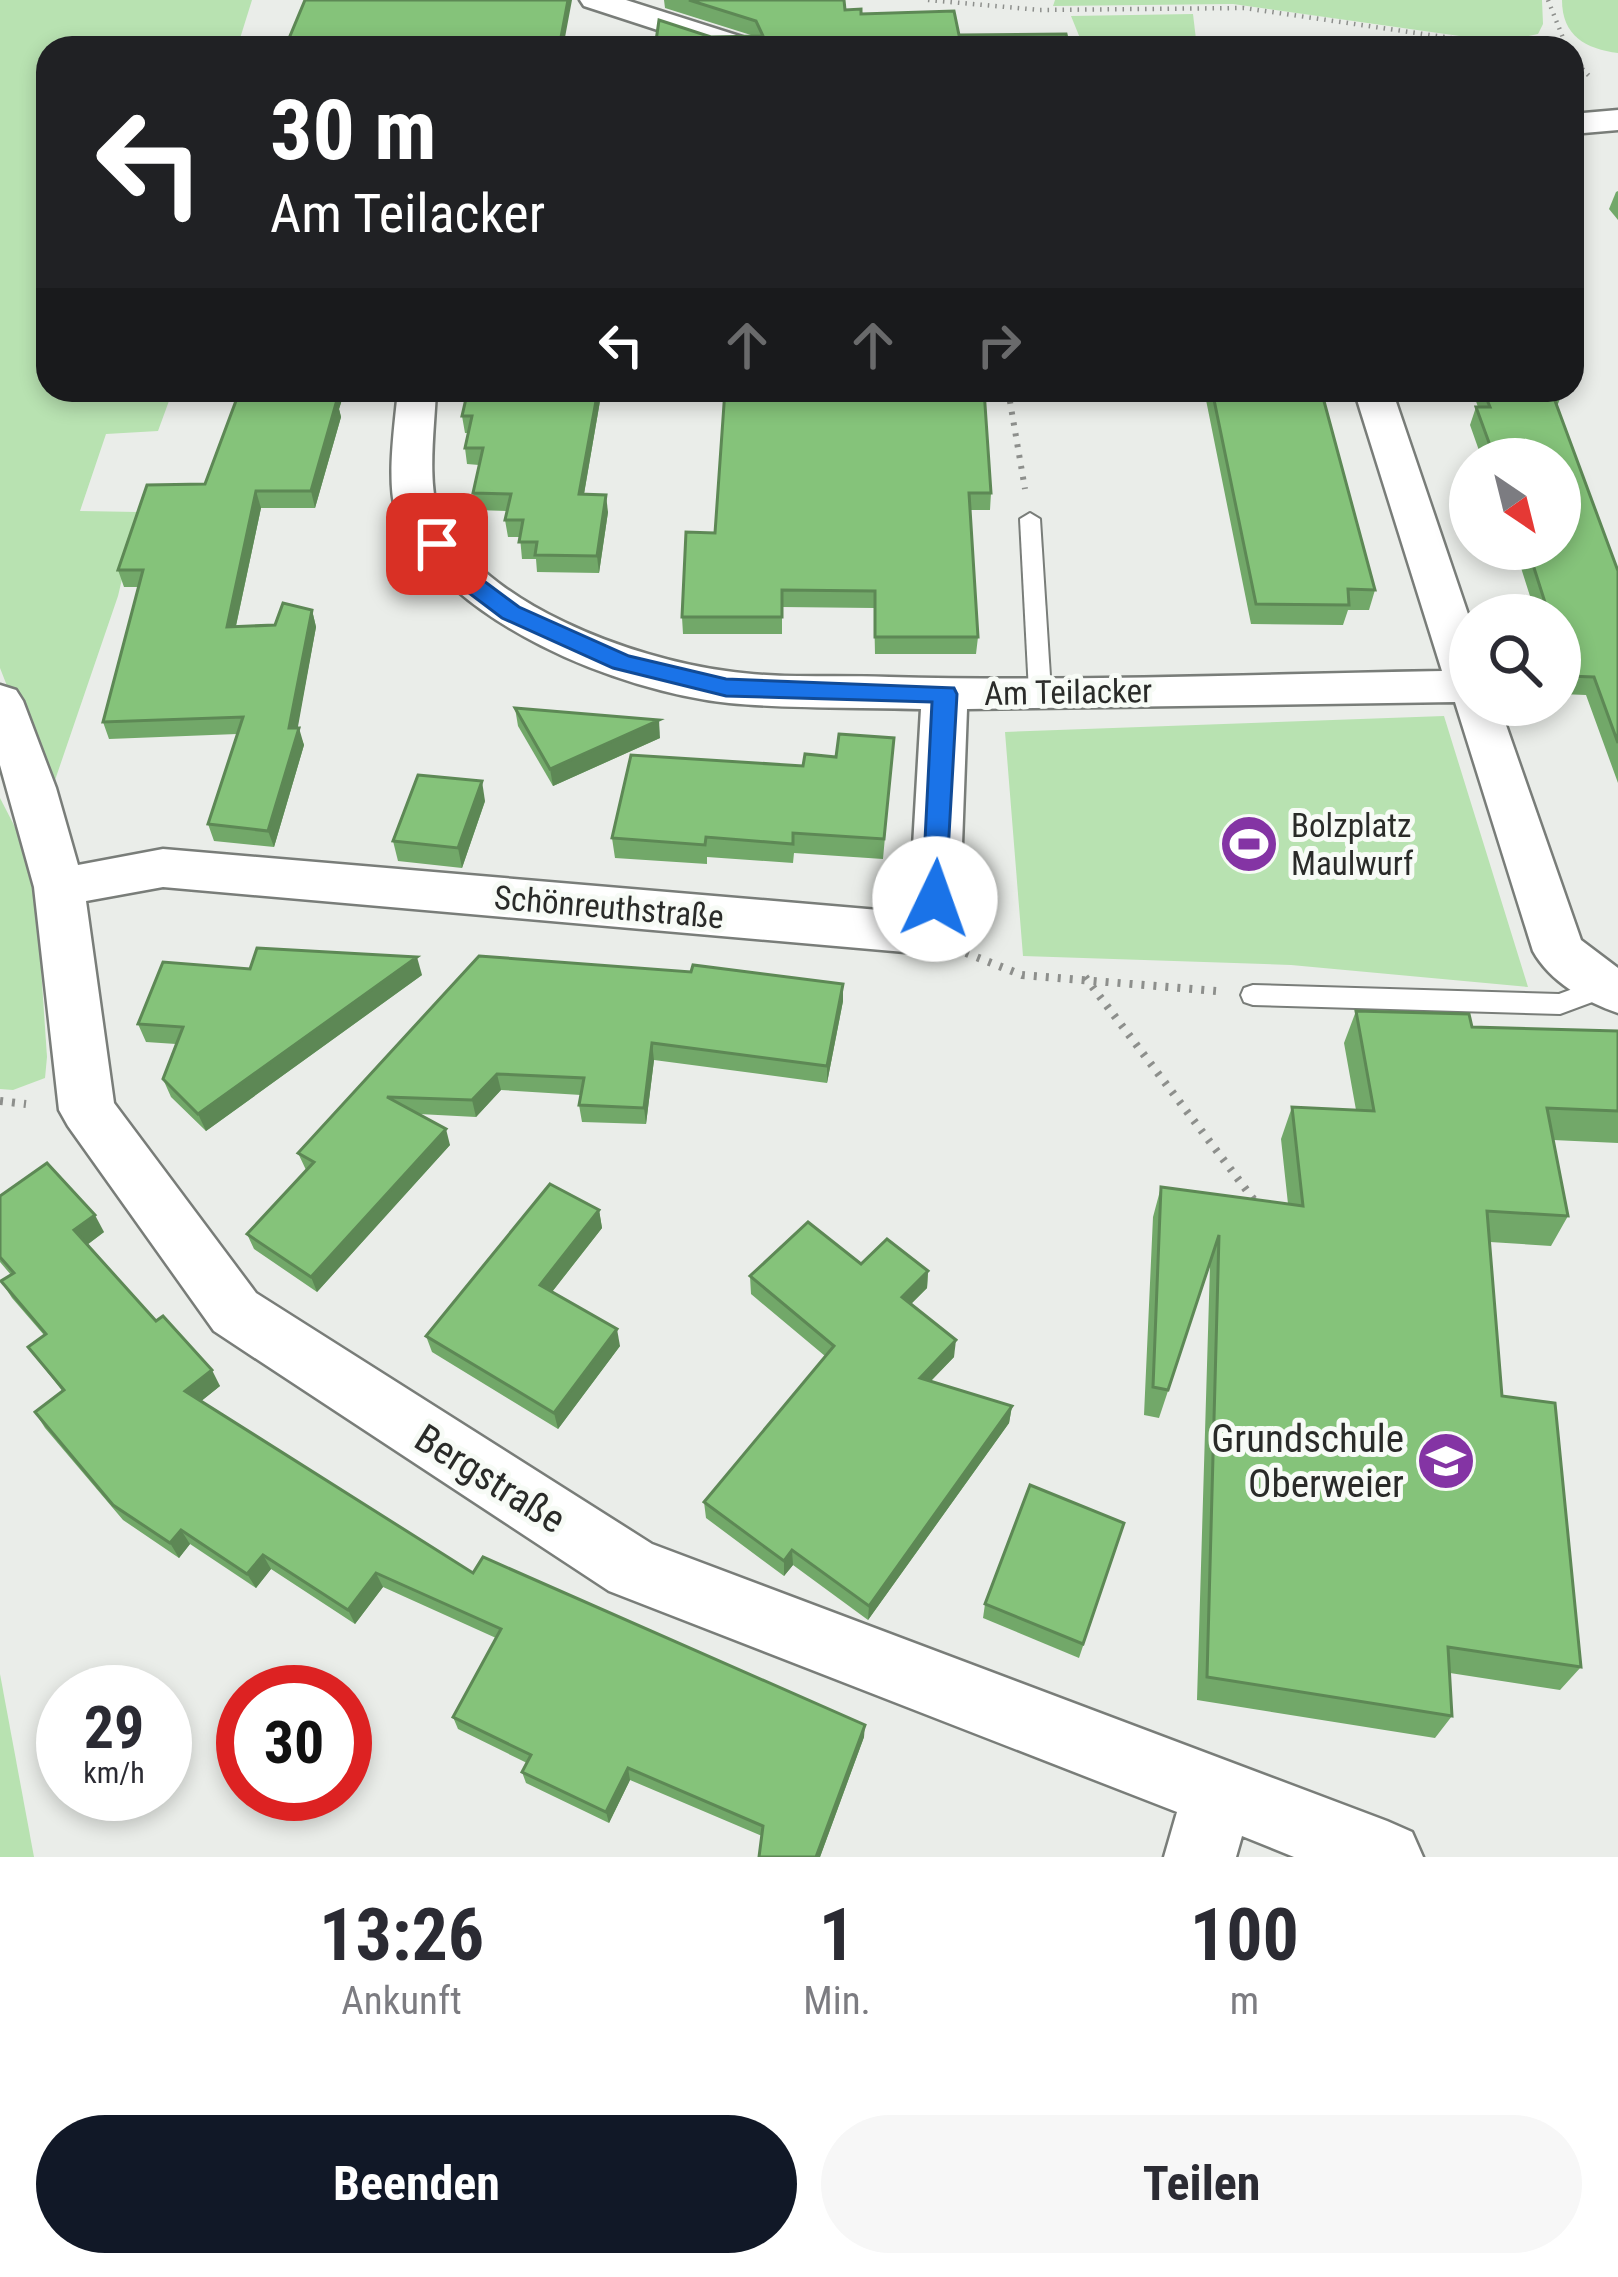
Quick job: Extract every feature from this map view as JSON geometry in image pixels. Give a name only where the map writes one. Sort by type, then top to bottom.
[{"type":"street","points":[[595,0],[703,36]]},
{"type":"street","points":[[652,36],[668,26]]},
{"type":"street","points":[[1584,123],[1618,121]]},
{"type":"street","name":"Am Teilacker","points":[[416,402],[413,460],[418,514],[457,572],[510,613],[622,662],[726,687],[945,694],[1449,687]]},
{"type":"street","points":[[1377,402],[1449,623]]},
{"type":"street","points":[[916,933],[935,899],[945,694]]},
{"type":"street","name":"Bergstraße","points":[[0,701],[32,788],[59,887],[87,1110],[235,1312],[632,1568],[1387,1857]]},
{"type":"street","points":[[1483,726],[1559,951],[1611,990]]},
{"type":"street","name":"Schönreuthstraße","points":[[59,887],[164,868],[916,933]]},
{"type":"street","points":[[1200,1857],[1219,1790]]},
{"type":"lane","points":[[1030,519],[1040,692]]},
{"type":"lane","points":[[1253,994],[1560,1004],[1611,990]]},
{"type":"path","points":[[928,0],[1040,10],[1244,8],[1437,36]]},
{"type":"path","points":[[1548,0],[1562,36]]},
{"type":"path","points":[[1010,402],[1030,519]]},
{"type":"path","points":[[916,933],[1022,975],[1253,994]]},
{"type":"path","points":[[1085,977],[1268,1218]]},
{"type":"green space","points":[[0,0],[252,0],[241,36],[36,36],[36,402],[169,402],[158,431],[106,434],[80,511],[138,512],[118,596],[53,786],[47,788],[0,668]]},
{"type":"green space","points":[[1055,0],[1542,0],[1543,24],[1538,34],[1529,36],[1460,36],[1233,4],[1053,6]]},
{"type":"green space","points":[[1562,0],[1618,0],[1618,53],[1576,36]]},
{"type":"green space","points":[[1193,14],[1196,36],[1079,36],[1071,16]]},
{"type":"green space","name":"Bolzplatz Maulwurf","points":[[1444,716],[1528,987],[1291,965],[1023,956],[1005,732]]},
{"type":"green space","points":[[0,798],[34,864],[47,1057],[45,1078],[13,1090],[0,1089]]},
{"type":"green space","points":[[0,1674],[34,1857],[0,1857]]},
{"type":"building","points":[[305,0],[568,0],[561,36],[290,36]]},
{"type":"building","points":[[689,0],[844,0],[845,10],[861,9],[861,14],[954,11],[959,35],[1066,36],[763,36],[756,21]]},
{"type":"building","points":[[659,20],[708,36],[657,36]]},
{"type":"building","points":[[236,402],[336,402],[311,491],[256,491],[227,627],[275,625],[283,603],[312,610],[289,728],[299,728],[268,831],[208,824],[243,717],[103,722],[143,570],[118,570],[147,485],[205,484]]},
{"type":"building","points":[[465,402],[596,402],[579,494],[606,495],[597,556],[535,555],[537,542],[519,542],[523,520],[505,520],[511,494],[473,493],[483,448],[465,448],[472,416],[462,416]]},
{"type":"building","points":[[724,402],[985,402],[991,493],[969,493],[978,637],[875,637],[875,591],[782,590],[782,617],[682,617],[686,532],[715,533]]},
{"type":"building","points":[[1214,402],[1324,402],[1375,590],[1348,589],[1349,605],[1256,604]]},
{"type":"building","points":[[1488,402],[1555,402],[1569,438],[1487,438],[1476,407],[1490,407]]},
{"type":"building","points":[[1581,471],[1618,571],[1618,743],[1594,677],[1581,677],[1581,594],[1542,594],[1535,570],[1581,570]]},
{"type":"building","points":[[515,708],[659,720],[550,769]]},
{"type":"building","points":[[839,734],[894,738],[884,839],[793,833],[793,844],[706,837],[705,845],[612,838],[631,755],[803,766],[805,754],[836,757]]},
{"type":"building","points":[[418,775],[482,781],[458,848],[393,841]]},
{"type":"building","points":[[257,948],[417,957],[198,1114],[163,1079],[183,1027],[138,1024],[163,962],[250,969]]},
{"type":"building","points":[[479,956],[691,972],[693,965],[843,984],[827,1066],[652,1043],[644,1108],[579,1105],[584,1078],[497,1074],[472,1100],[387,1097],[446,1129],[311,1277],[247,1234],[314,1162],[298,1153]]},
{"type":"building","points":[[1356,1011],[1469,1014],[1472,1027],[1618,1031],[1618,1111],[1547,1108],[1568,1216],[1487,1211],[1502,1396],[1555,1403],[1581,1667],[1448,1647],[1452,1716],[1207,1677],[1219,1235],[1168,1390],[1153,1387],[1161,1187],[1303,1206],[1292,1107],[1374,1111]]},
{"type":"building","points":[[47,1163],[95,1215],[74,1230],[156,1321],[163,1316],[212,1370],[185,1391],[473,1573],[483,1557],[865,1725],[816,1857],[759,1857],[763,1826],[628,1768],[606,1812],[522,1772],[531,1755],[453,1717],[501,1629],[376,1573],[348,1610],[263,1555],[247,1574],[181,1530],[170,1543],[113,1505],[35,1412],[64,1390],[28,1347],[46,1334],[1,1281],[14,1273],[0,1257],[0,1196]]},
{"type":"building","points":[[550,1184],[599,1210],[540,1285],[617,1329],[554,1413],[426,1336]]},
{"type":"building","points":[[808,1222],[861,1264],[887,1239],[928,1271],[902,1297],[956,1340],[920,1378],[1012,1406],[869,1606],[792,1550],[784,1561],[704,1502],[834,1346],[750,1276]]},
{"type":"building","points":[[1030,1485],[1124,1523],[1083,1644],[985,1604]]},
{"type":"place","name":"Bolzplatz Maulwurf","points":[[1249,844]]},
{"type":"place","name":"Grundschule Oberweier","points":[[1446,1461]]},
{"type":"route","points":[[437,544],[457,572],[510,613],[622,662],[726,687],[945,694],[935,899]]}]
